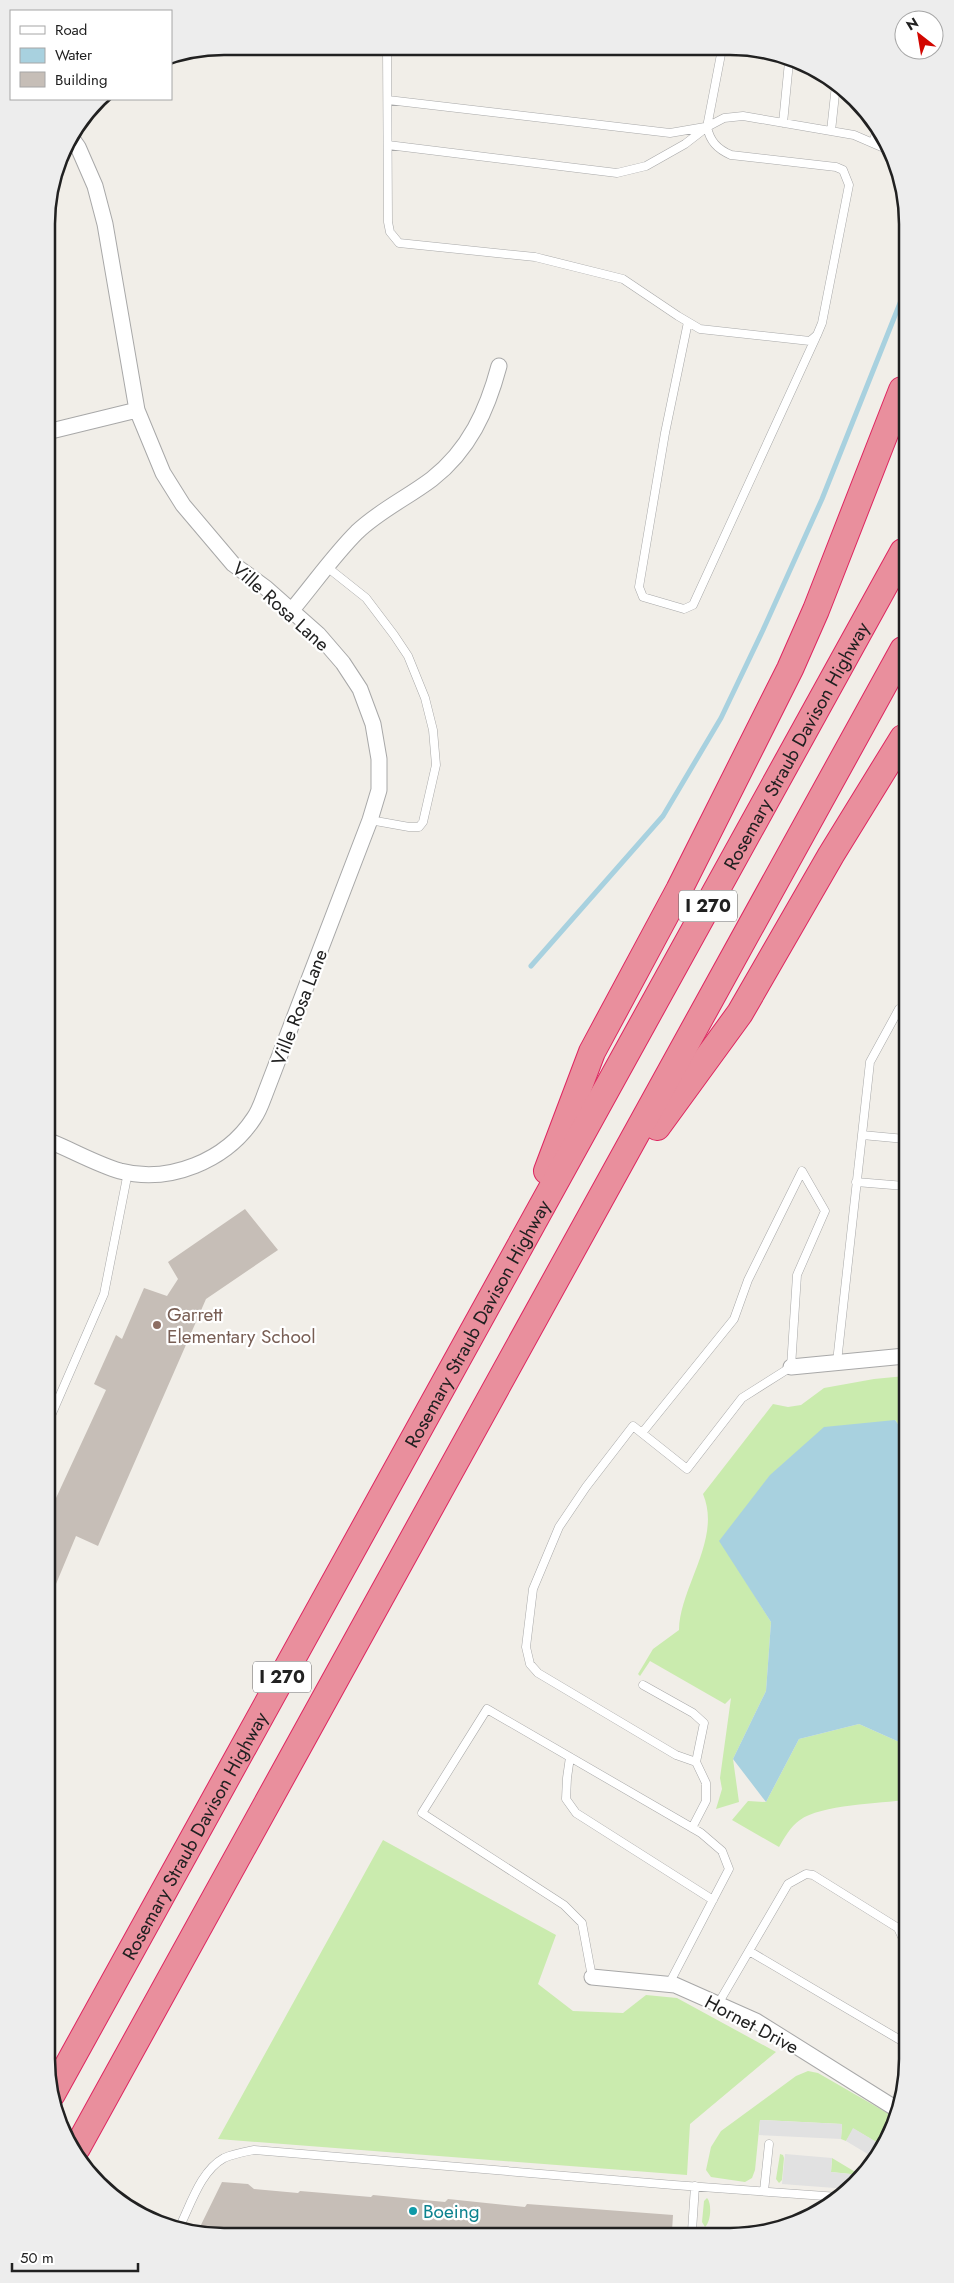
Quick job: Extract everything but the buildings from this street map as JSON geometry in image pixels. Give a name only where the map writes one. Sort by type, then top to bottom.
[{"type":"highway","points":[[514,1261],[592,1052],[712,825],[790,669],[816,610],[899,398]]},
{"type":"highway","name":"Rosemary Straub Davison Highway","points":[[57,2085],[514,1261],[899,559]]},
{"type":"highway","name":"I 270","points":[[79,2145],[899,657]]},
{"type":"highway","points":[[591,1218],[740,1013],[840,839],[899,744]]},
{"type":"street","name":"Ville Rosa Lane","points":[[55,1143],[119,1170],[158,1175],[184,1169],[212,1158],[236,1140],[254,1118],[370,820],[379,790],[379,758],[373,724],[360,689],[343,663],[318,634],[266,588],[233,564],[206,534],[163,473],[137,410],[105,224],[95,186],[76,144]]},
{"type":"street","points":[[291,611],[357,532],[381,511],[432,478],[452,460],[481,420],[499,366]]},
{"type":"street","points":[[55,430],[137,410]]},
{"type":"street","points":[[791,1367],[899,1357]]},
{"type":"street","name":"Hornet Drive","points":[[592,1977],[675,1985],[756,2021],[892,2106]]},
{"type":"lane","points":[[387,55],[388,222],[390,232],[399,243],[536,257],[623,279],[700,328],[810,341],[816,336]]},
{"type":"lane","points":[[688,322],[665,433],[639,587],[643,597],[684,608],[693,605],[822,323],[849,185],[842,170],[836,167],[731,155],[724,152],[710,139],[708,127],[721,55]]},
{"type":"lane","points":[[783,123],[789,66]]},
{"type":"lane","points":[[831,131],[835,92]]},
{"type":"lane","points":[[388,100],[670,133],[708,127]]},
{"type":"lane","points":[[388,145],[616,174],[646,166],[685,144],[724,118],[743,116],[854,135],[881,147]]},
{"type":"lane","points":[[872,143],[875,136]]},
{"type":"lane","points":[[327,567],[366,598],[408,656],[425,698],[433,730],[436,765],[423,822],[419,827],[409,827],[370,820]]},
{"type":"lane","points":[[837,1362],[870,1062],[899,1009]]},
{"type":"lane","points":[[862,1135],[899,1138]]},
{"type":"lane","points":[[642,1433],[734,1319],[748,1280],[802,1171],[825,1211],[797,1275],[791,1367],[742,1398],[687,1469],[633,1426],[586,1487],[559,1527],[533,1589],[526,1648],[530,1664],[538,1673],[676,1755],[696,1762]]},
{"type":"lane","points":[[55,1407],[104,1294],[128,1172]]},
{"type":"lane","points":[[856,1182],[899,1186]]},
{"type":"lane","points":[[643,1685],[693,1713],[704,1724],[696,1762],[706,1783],[706,1801],[692,1828]]},
{"type":"lane","points":[[592,1977],[582,1924],[564,1905],[422,1813],[487,1708],[692,1828],[722,1851],[730,1869],[669,1984]]},
{"type":"lane","points":[[570,1757],[566,1799],[576,1813],[713,1900]]},
{"type":"lane","points":[[718,2004],[788,1884],[806,1874],[813,1876],[899,1930]]},
{"type":"lane","points":[[749,1951],[899,2039]]},
{"type":"lane","points":[[764,2191],[768,2144]]},
{"type":"lane","points":[[182,2222],[203,2178],[211,2168],[223,2159],[254,2150],[829,2196]]},
{"type":"lane","points":[[692,2228],[695,2186]]},
{"type":"green space","points":[[899,1377],[899,1425],[895,1420],[720,1540],[771,1622],[766,1691],[733,1759],[739,1802],[716,1809],[722,1789],[720,1778],[731,1698],[725,1704],[650,1661],[640,1676],[638,1674],[653,1649],[679,1630],[681,1613],[704,1545],[707,1528],[707,1511],[703,1494],[773,1404],[788,1407],[801,1405],[824,1388]]},
{"type":"green space","points":[[859,1724],[899,1742],[899,1801],[836,1808],[809,1815],[793,1826],[779,1847],[732,1820],[748,1801],[766,1802],[799,1739]]},
{"type":"green space","points":[[383,1840],[556,1935],[538,1984],[573,2011],[623,2013],[646,1995],[677,1998],[776,2052],[690,2124],[687,2175],[218,2139]]},
{"type":"green space","points":[[808,2071],[818,2073],[889,2114],[877,2142],[854,2129],[846,2141],[841,2139],[842,2124],[760,2120],[755,2170],[752,2178],[745,2182],[711,2177],[706,2170],[711,2147],[721,2131],[796,2076]]},
{"type":"green space","points":[[780,2154],[784,2158],[782,2180],[779,2183],[776,2179]]},
{"type":"green space","points":[[832,2158],[856,2172],[854,2174],[831,2172]]},
{"type":"green space","points":[[707,2198],[710,2204],[710,2212],[709,2221],[705,2227],[702,2222],[704,2201]]},
{"type":"shaded area","points":[[760,2120],[842,2124],[841,2139],[759,2135]]},
{"type":"shaded area","points":[[853,2128],[877,2142],[869,2155],[846,2141]]},
{"type":"shaded area","points":[[785,2154],[832,2158],[831,2172],[854,2174],[838,2188],[782,2184]]},
{"type":"water","points":[[895,1420],[899,1425],[899,1742],[859,1724],[799,1739],[766,1802],[733,1759],[766,1691],[771,1622],[719,1541],[770,1475],[824,1427]]},
{"type":"waterway","points":[[531,966],[663,816],[721,718],[822,499],[899,306]]},
{"type":"place","name":"Garrett Elementary School","points":[[157,1325]]},
{"type":"place","name":"Boeing","points":[[413,2211]]}]
